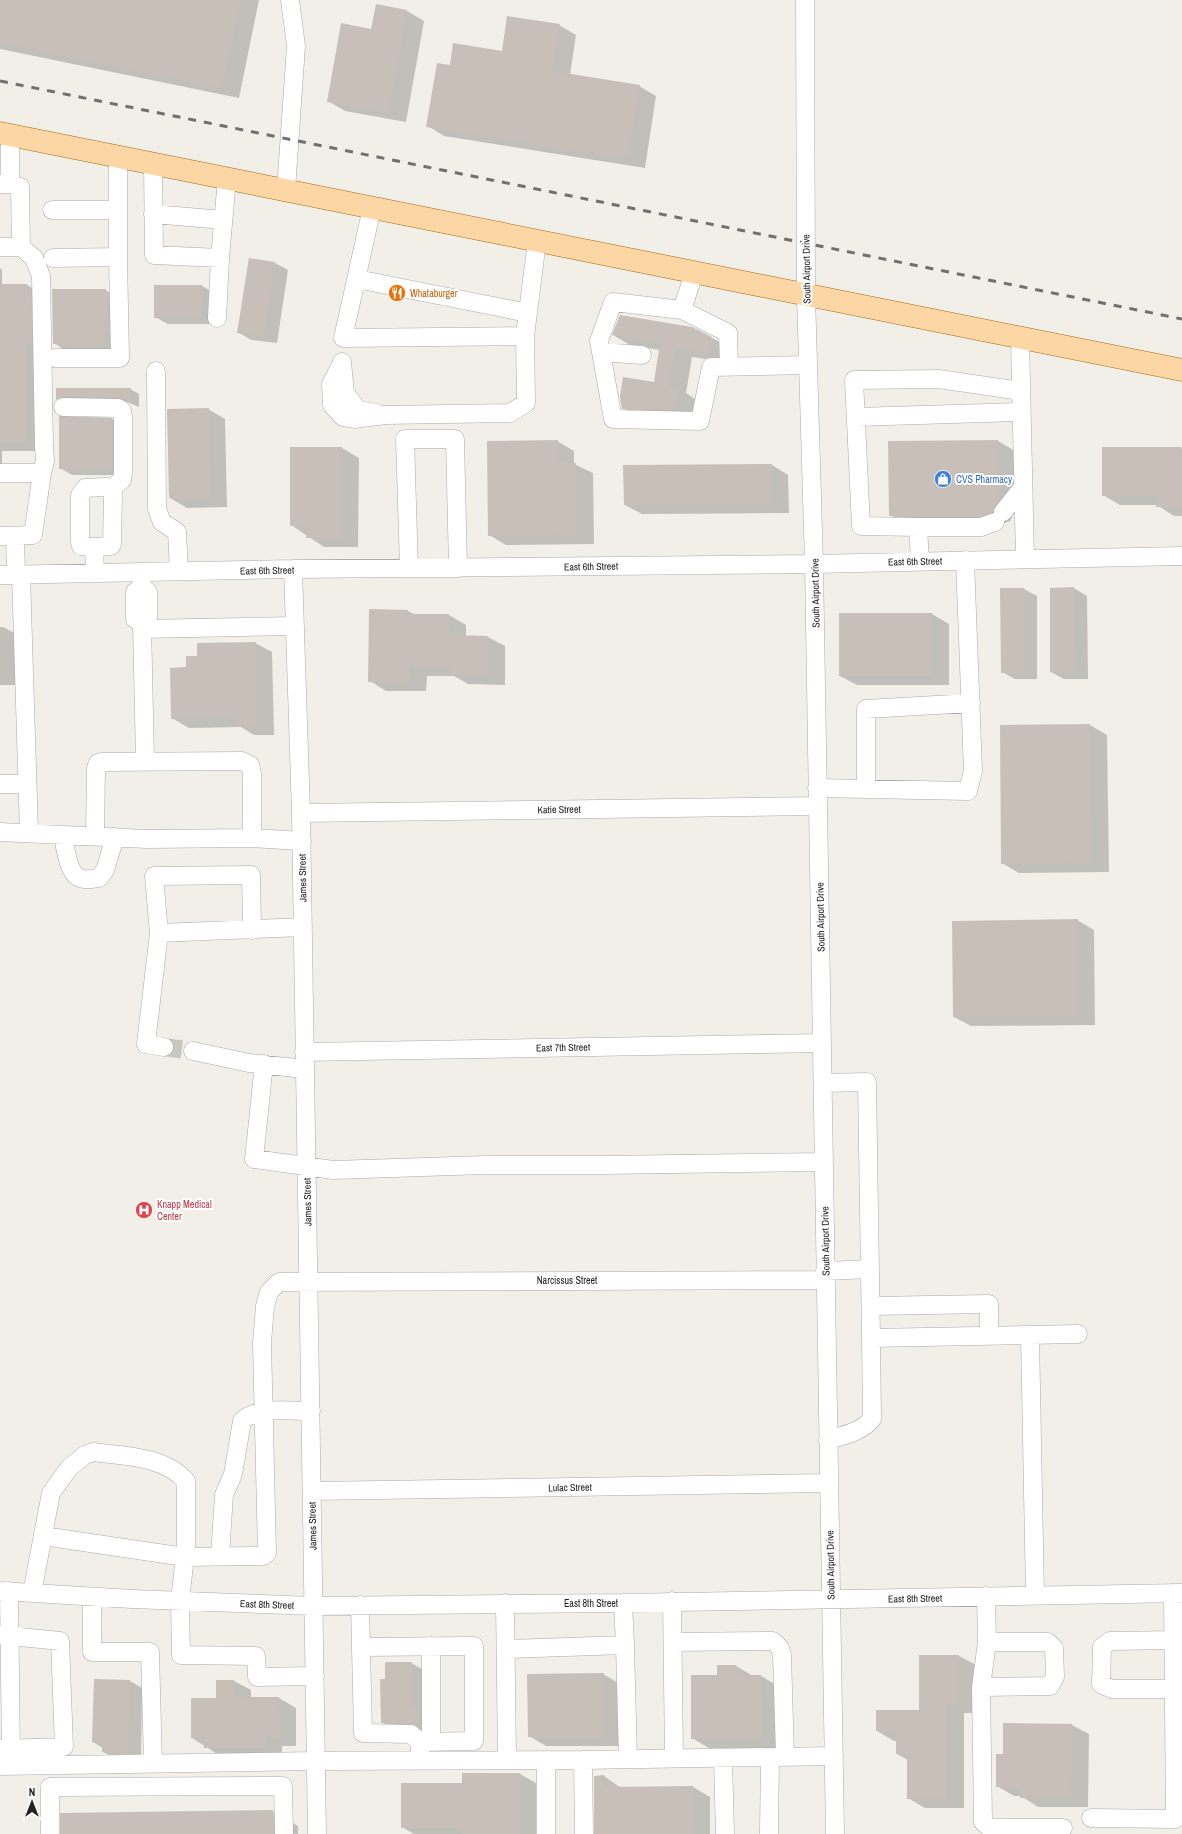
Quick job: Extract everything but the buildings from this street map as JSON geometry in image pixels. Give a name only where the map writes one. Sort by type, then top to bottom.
[{"type":"main road","points":[[5,134],[806,296],[1182,370]]},
{"type":"street","points":[[286,190],[296,46],[290,0]]},
{"type":"street","name":"South Airport Drive","points":[[805,0],[806,296],[814,564],[835,1834]]},
{"type":"street","points":[[5,134],[5,184],[20,187],[21,247]]},
{"type":"street","points":[[55,358],[120,358],[118,156]]},
{"type":"street","points":[[152,163],[154,255],[220,258]]},
{"type":"street","points":[[216,318],[227,178]]},
{"type":"street","points":[[372,208],[344,338],[342,363],[346,393],[358,410],[386,415],[510,413],[526,403],[525,336],[537,241]]},
{"type":"street","points":[[52,210],[118,210]]},
{"type":"street","points":[[153,214],[223,220]]},
{"type":"street","points":[[0,247],[21,247],[34,258],[41,276],[43,438],[45,461],[33,535],[8,536],[27,784],[29,833]]},
{"type":"street","points":[[53,258],[118,257]]},
{"type":"street","points":[[682,310],[694,273]]},
{"type":"street","points":[[357,279],[528,313]]},
{"type":"street","points":[[729,367],[728,333],[682,310],[612,302],[599,341],[613,419],[700,421],[711,367],[729,367],[808,365]]},
{"type":"street","points":[[344,338],[525,336]]},
{"type":"street","points":[[1020,338],[1025,559]]},
{"type":"street","points":[[601,352],[642,355]]},
{"type":"street","points":[[156,371],[157,509],[162,522],[177,532],[179,572]]},
{"type":"street","points":[[1021,391],[939,379],[854,380],[861,526],[981,527],[999,517],[1023,487]]},
{"type":"street","points":[[63,407],[118,408],[122,411],[124,472],[122,480],[111,489]]},
{"type":"street","points":[[856,417],[1021,412]]},
{"type":"street","points":[[409,568],[405,439],[455,439],[458,568]]},
{"type":"street","points":[[0,473],[42,473]]},
{"type":"street","points":[[106,487],[111,489],[113,495],[111,546],[82,546],[80,542],[80,495],[84,488],[106,487]]},
{"type":"street","points":[[918,527],[920,561]]},
{"type":"street","points":[[94,547],[95,573]]},
{"type":"street","name":"East 6th Street","points":[[12,575],[95,573],[141,580],[179,572],[293,569],[814,564],[1182,556]]},
{"type":"street","points":[[817,788],[968,791],[973,771],[965,560]]},
{"type":"street","name":"James Street","points":[[293,569],[302,813],[304,1069],[309,1281],[317,1834]]},
{"type":"street","points":[[141,580],[135,592],[135,619],[142,626],[145,761]]},
{"type":"street","points":[[142,626],[295,626]]},
{"type":"street","points":[[866,788],[866,709],[971,703]]},
{"type":"street","points":[[95,836],[96,768],[98,763],[145,761],[242,761],[250,764],[252,773],[252,838]]},
{"type":"street","points":[[0,784],[27,784]]},
{"type":"street","name":"Katie Street","points":[[302,813],[817,806]]},
{"type":"street","points":[[0,832],[147,839],[252,838],[302,841]]},
{"type":"street","points":[[63,835],[74,874],[80,878],[89,879],[99,878],[105,870],[115,837]]},
{"type":"street","points":[[164,1047],[146,1044],[159,933],[154,876],[251,875],[252,930]]},
{"type":"street","points":[[159,933],[303,927]]},
{"type":"street","name":"East 7th Street","points":[[304,1052],[822,1043]]},
{"type":"street","points":[[192,1052],[304,1069]]},
{"type":"street","points":[[264,1064],[254,1159],[333,1170],[485,1165],[824,1162]]},
{"type":"street","points":[[823,1083],[867,1082],[871,1306],[872,1418],[865,1427],[859,1431],[828,1440]]},
{"type":"street","name":"Narcissus Street","points":[[220,1556],[263,1556],[267,1553],[262,1343],[265,1306],[269,1292],[280,1282],[825,1275],[870,1269]]},
{"type":"street","points":[[871,1306],[988,1304],[989,1336]]},
{"type":"street","points":[[871,1338],[1078,1334]]},
{"type":"street","points":[[1030,1335],[1034,1596]]},
{"type":"street","points":[[43,1536],[185,1557],[220,1556],[224,1495],[233,1474],[242,1421],[247,1416],[258,1412],[311,1411]]},
{"type":"street","points":[[32,1593],[51,1493],[69,1468],[85,1455],[93,1452],[146,1459],[178,1472],[186,1481],[187,1510],[185,1557],[180,1601],[181,1655],[256,1656],[257,1677],[315,1676]]},
{"type":"street","name":"Lulac Street","points":[[312,1491],[829,1483]]},
{"type":"street","points":[[5,1591],[4,1635],[6,1757]]},
{"type":"street","name":"East 8th Street","points":[[5,1591],[92,1597],[313,1606],[623,1603],[1178,1593]]},
{"type":"street","points":[[1091,1818],[1175,1819],[1174,1640],[1178,1593]]},
{"type":"street","points":[[986,1596],[987,1642],[981,1687],[983,1822],[990,1828],[1063,1828]]},
{"type":"street","points":[[92,1597],[92,1652],[150,1652],[158,1764],[164,1787]]},
{"type":"street","points":[[672,1601],[674,1758]]},
{"type":"street","points":[[505,1603],[507,1760]]},
{"type":"street","points":[[623,1603],[628,1759]]},
{"type":"street","points":[[360,1605],[363,1733],[411,1734],[425,1742],[474,1741],[474,1646],[361,1647]]},
{"type":"street","points":[[4,1635],[60,1641],[64,1747],[6,1757]]},
{"type":"street","points":[[1174,1640],[1110,1641],[1102,1647],[1101,1684],[1112,1689],[1174,1689]]},
{"type":"street","points":[[673,1642],[773,1641],[778,1645],[782,1655],[778,1757],[769,1834]]},
{"type":"street","points":[[981,1687],[1050,1686],[1054,1677],[1054,1648],[1048,1642],[987,1642]]},
{"type":"street","points":[[421,1760],[425,1742],[431,1646]]},
{"type":"street","points":[[506,1648],[625,1646]]},
{"type":"street","points":[[6,1757],[158,1764],[834,1756]]},
{"type":"street","points":[[723,1758],[725,1834]]},
{"type":"street","points":[[546,1760],[546,1834]]},
{"type":"street","points":[[583,1760],[584,1834]]},
{"type":"street","points":[[50,1834],[50,1787],[283,1786],[284,1834]]},
{"type":"tunnel","points":[[164,1047],[193,1051]]},
{"type":"railway","points":[[0,81],[1182,319]]},
{"type":"place","name":"Whataburger","points":[[397,293]]},
{"type":"place","name":"CVS Pharmacy","points":[[943,479]]},
{"type":"place","name":"Knapp Medical Center","points":[[144,1210]]}]
